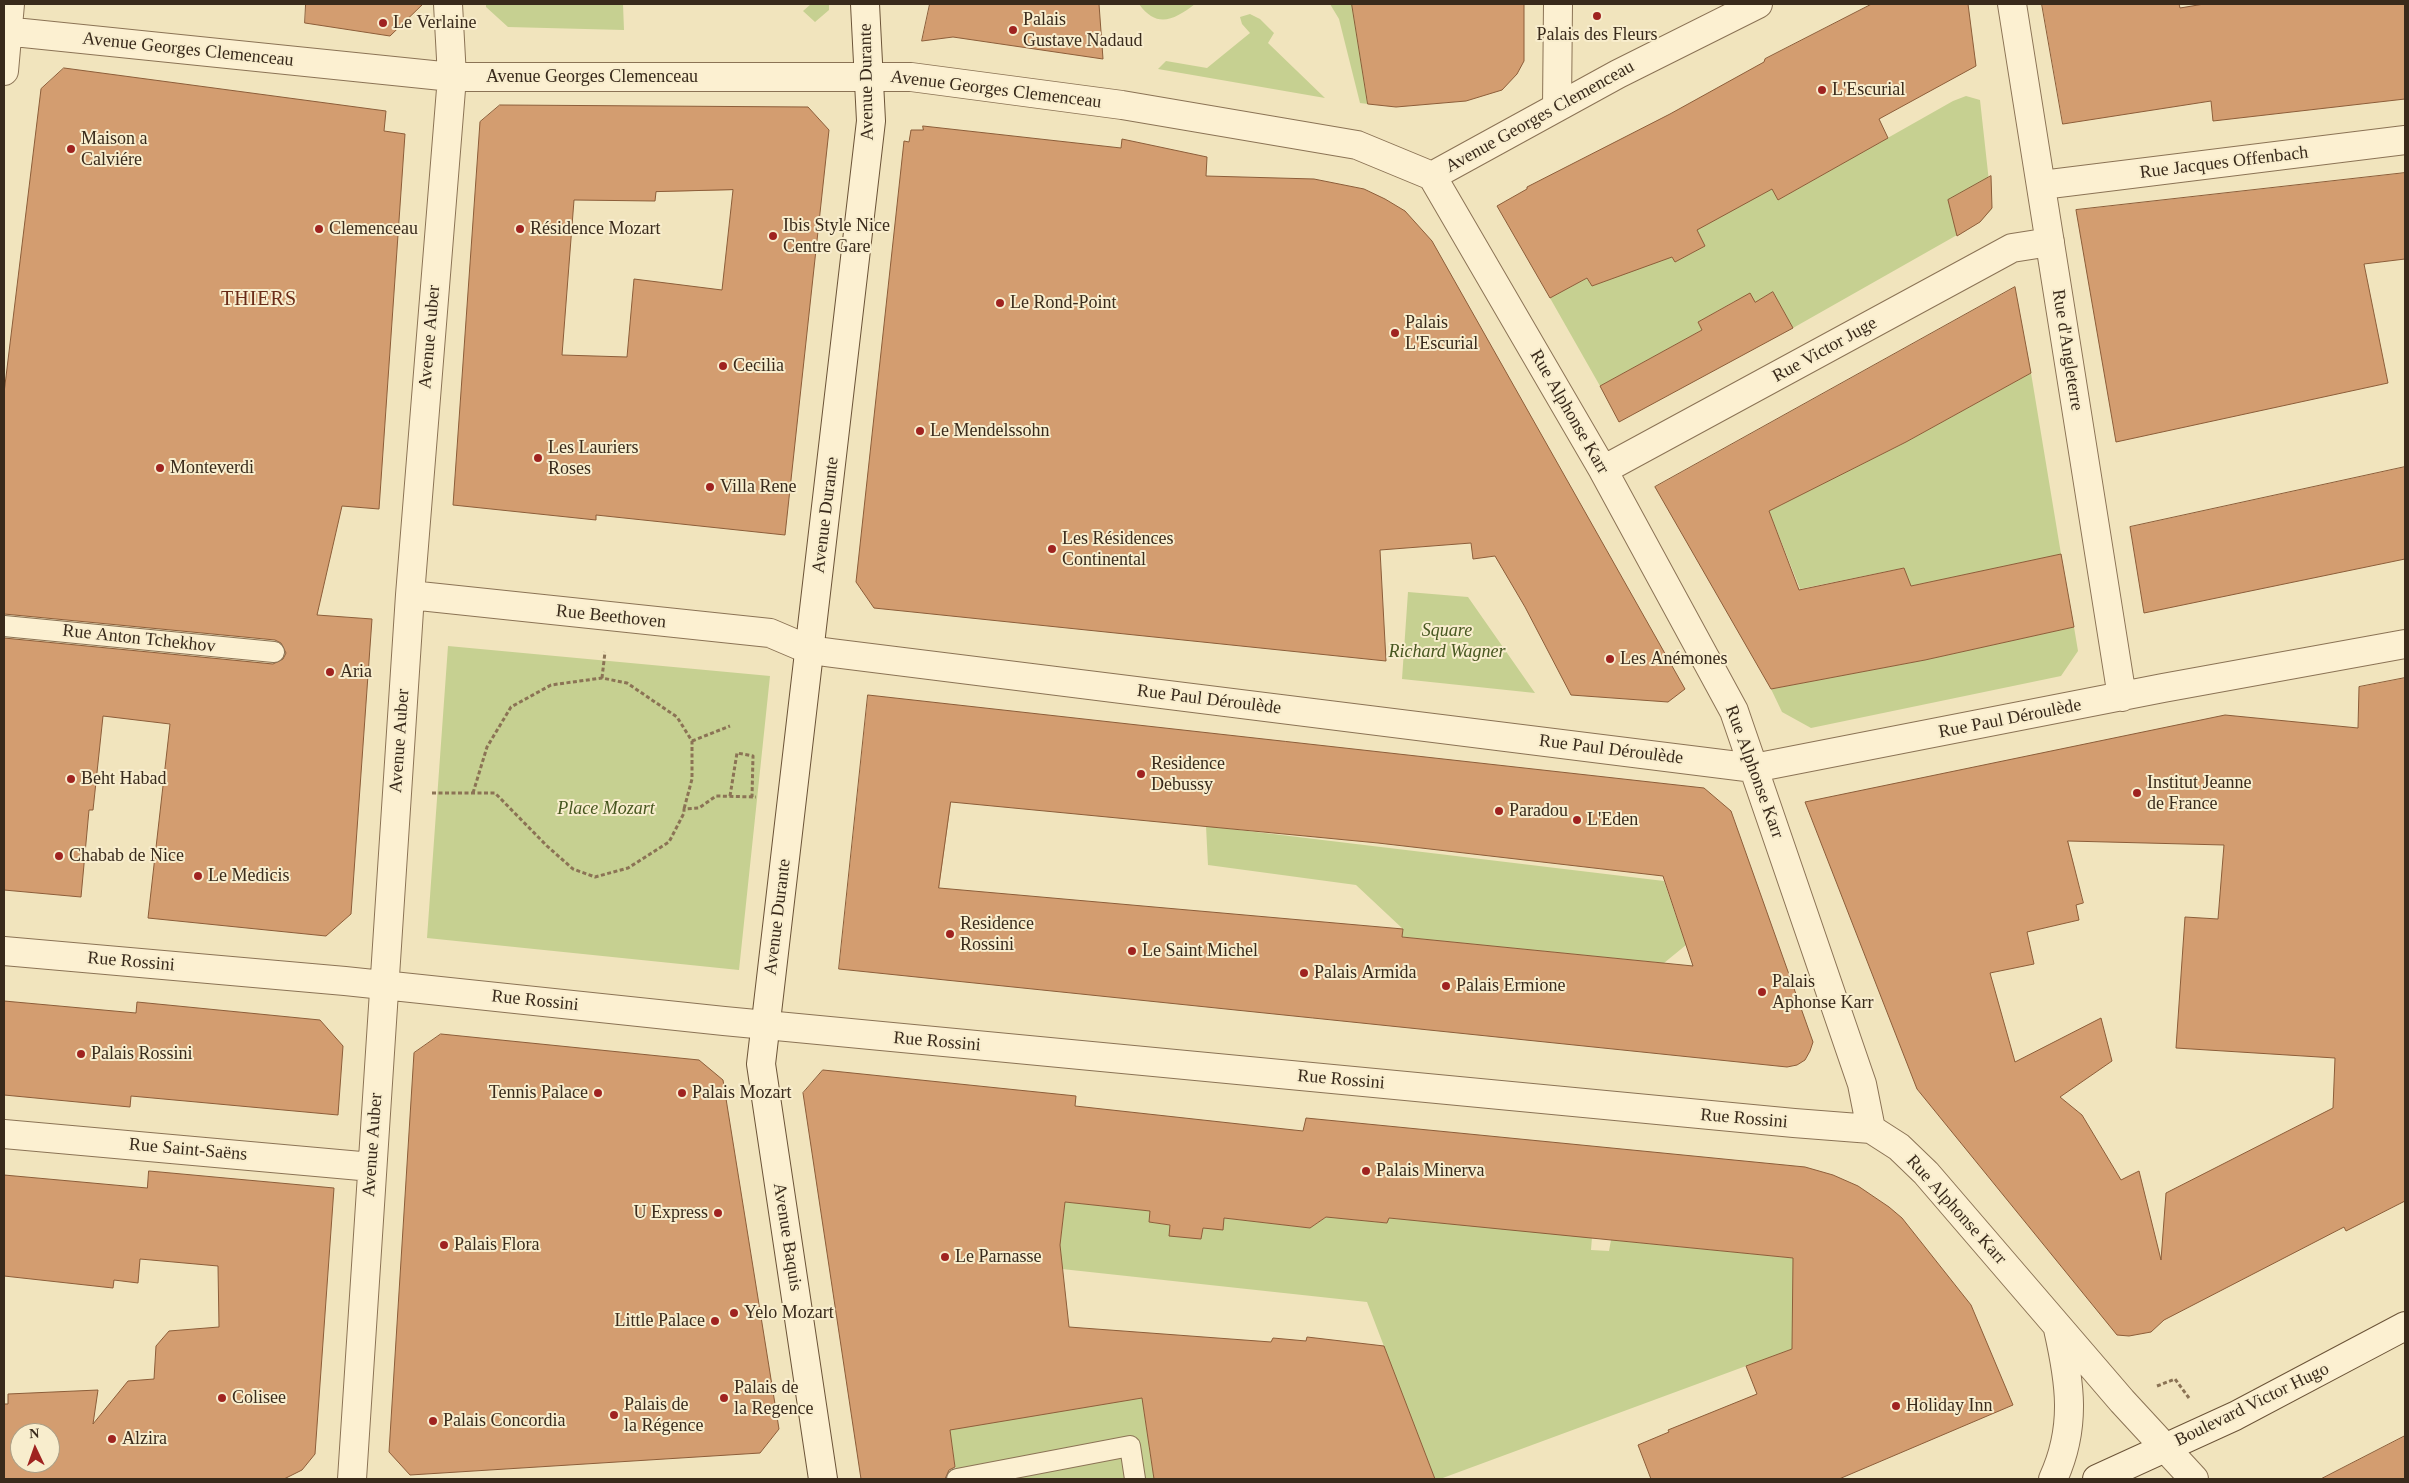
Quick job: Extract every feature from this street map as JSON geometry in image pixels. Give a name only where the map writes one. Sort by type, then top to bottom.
[{"type":"street","points":[[4,71],[6,31],[10,4]]},
{"type":"street","name":"Avenue Auber","points":[[352,1479],[410,595],[452,77],[448,4]]},
{"type":"street","name":"Avenue Durante","points":[[765,1025],[871,121],[865,4]]},
{"type":"street","points":[[1557,107],[1558,4]]},
{"type":"street","name":"Avenue Georges Clemenceau","points":[[6,31],[452,77],[911,77],[1122,105],[1357,145],[1432,176],[1557,107],[1758,4]]},
{"type":"street","name":"Rue d'Angleterre","points":[[2012,4],[2122,697]]},
{"type":"street","name":"Rue Jacques Offenbach","points":[[2042,185],[2405,140]]},
{"type":"street","name":"Rue Alphonse Karr","points":[[1432,176],[1603,470],[1734,711],[1862,1084],[1872,1129],[1899,1147],[1926,1173],[2122,1401],[2194,1479]]},
{"type":"street","name":"Rue Victor Juge","points":[[1603,470],[2012,248],[2050,242]]},
{"type":"street","name":"Rue Beethoven","points":[[410,595],[770,633],[810,650]]},
{"type":"street","name":"Rue Paul Déroulède","points":[[810,650],[1754,768],[2405,644]]},
{"type":"street","name":"Rue Rossini","points":[[4,951],[383,985],[765,1025],[1794,1124],[1872,1129]]},
{"type":"street","name":"Avenue Baquis","points":[[765,1025],[760,1064],[824,1479]]},
{"type":"street","name":"Rue Saint-Saëns","points":[[4,1134],[372,1166]]},
{"type":"street","name":"Rue Alphonse Karr","points":[[2053,1479],[2066,1438],[2070,1405],[2069,1376],[2058,1325]]},
{"type":"street","name":"Boulevard Victor Hugo","points":[[2097,1479],[2235,1416],[2405,1326]]},
{"type":"lane","name":"Rue Anton Tchekhov","points":[[4,626],[274,652]]},
{"type":"lane","points":[[956,1479],[1130,1446],[1135,1479]]},
{"type":"path","points":[[396,792],[473,793],[495,793],[546,846],[572,869],[595,877],[628,868],[670,842],[684,813],[692,779],[692,740],[677,717],[627,683],[602,678],[551,685],[511,707],[487,746],[473,793]]},
{"type":"path","points":[[692,740],[730,726]]},
{"type":"path","points":[[684,809],[700,808],[716,796],[752,797],[753,756],[737,753],[730,796]]},
{"type":"green space","points":[[486,4],[623,4],[624,30],[508,27],[486,7]]},
{"type":"green space","points":[[811,4],[829,4],[829,10],[815,22],[803,11]]},
{"type":"green space","points":[[1139,4],[1195,4],[1173,18],[1159,19],[1152,17]]},
{"type":"green space","points":[[1330,4],[1354,4],[1368,104],[1360,103],[1339,19]]},
{"type":"green space","points":[[1250,14],[1260,19],[1274,33],[1268,43],[1325,98],[1158,69],[1166,61],[1207,68],[1250,33],[1242,24],[1240,17]]},
{"type":"green space","points":[[1966,96],[1980,100],[1992,209],[1980,222],[1793,328],[1773,292],[1755,302],[1735,301],[1698,322],[1702,330],[1600,386],[1550,298],[1587,278],[1592,286],[1671,256],[1675,262],[1705,246],[1692,221],[1772,189],[1778,200],[1953,101]]},
{"type":"green space","points":[[2031,373],[2061,554],[1911,586],[1903,568],[1800,589],[1769,511],[1906,442]]},
{"type":"green space","name":"Square Richard Wagner","points":[[1408,592],[1468,597],[1535,693],[1402,679]]},
{"type":"green space","points":[[2074,627],[2078,651],[2061,676],[1811,728],[1782,712],[1771,689],[1925,660]]},
{"type":"green space","name":"Place Mozart","points":[[448,646],[770,676],[739,970],[427,938]]},
{"type":"green space","points":[[1206,826],[1664,881],[1686,945],[1664,963],[1402,937],[1403,929],[1356,885],[1208,865]]},
{"type":"green space","points":[[1065,1202],[1151,1211],[1149,1222],[1170,1225],[1201,1239],[1203,1228],[1224,1218],[1310,1228],[1334,1212],[1347,1214],[1348,1219],[1387,1223],[1389,1218],[1592,1237],[1591,1250],[1609,1251],[1611,1240],[1793,1258],[1792,1349],[1440,1479],[1435,1479],[1367,1302],[1062,1269],[1060,1245]]},
{"type":"green space","points":[[1142,1398],[1154,1479],[957,1479],[950,1430]]},
{"type":"building","points":[[306,4],[423,4],[390,36],[305,23]]},
{"type":"building","name":"Palais Gustave Nadaud","points":[[930,4],[1099,4],[1103,59],[953,37],[922,41]]},
{"type":"building","points":[[1352,4],[1524,4],[1524,61],[1517,74],[1502,90],[1466,101],[1396,107],[1368,104]]},
{"type":"building","name":"L'Escurial","points":[[1872,4],[1968,4],[1976,66],[1879,119],[1888,138],[1778,200],[1772,189],[1697,230],[1705,246],[1675,262],[1672,257],[1592,286],[1587,278],[1550,298],[1497,206],[1527,189],[1527,187],[1670,114],[1764,62],[1765,59]]},
{"type":"building","points":[[2042,4],[2179,4],[2180,8],[2204,4],[2405,4],[2405,99],[2213,121],[2211,101],[2063,124]]},
{"type":"building","points":[[64,68],[386,111],[384,131],[405,134],[379,509],[342,506],[317,615],[372,619],[351,914],[326,936],[148,918],[170,724],[103,716],[93,810],[89,810],[81,897],[4,890],[4,638],[273,664],[283,659],[286,653],[281,643],[275,640],[4,614],[4,393],[41,89]]},
{"type":"building","points":[[500,105],[808,107],[829,130],[785,535],[596,515],[596,520],[453,505],[480,122]],"holes":[[[733,190],[722,290],[634,279],[627,357],[562,355],[574,200],[655,201],[656,192]]]},
{"type":"building","points":[[923,126],[1121,148],[1122,139],[1207,157],[1206,176],[1314,179],[1364,189],[1405,211],[1432,241],[1685,689],[1668,702],[1571,695],[1525,607],[1495,556],[1473,559],[1471,543],[1380,550],[1386,661],[874,608],[856,582],[904,141],[909,142],[911,130],[923,130]]},
{"type":"building","points":[[2405,173],[2405,259],[2364,264],[2388,383],[2116,442],[2076,210]]},
{"type":"building","points":[[1991,176],[1992,208],[1980,222],[1957,236],[1948,200]]},
{"type":"building","points":[[2015,287],[2031,373],[1906,442],[1769,511],[1799,590],[1904,568],[1911,586],[2061,554],[2074,627],[1925,660],[1771,689],[1655,487]]},
{"type":"building","points":[[1773,292],[1793,328],[1619,422],[1600,386],[1702,330],[1698,322],[1750,293],[1755,302]]},
{"type":"building","points":[[2405,467],[2405,559],[2144,613],[2130,527]]},
{"type":"building","points":[[2405,678],[2405,1201],[2346,1231],[2344,1227],[2164,1320],[2151,1332],[2129,1336],[2117,1335],[1917,1089],[1805,802],[2225,715],[2358,728],[2359,687]],"holes":[[[2068,841],[2224,845],[2218,919],[2185,917],[2176,1048],[2335,1058],[2333,1108],[2166,1193],[2161,1260],[2139,1171],[2121,1180],[2082,1115],[2060,1097],[2112,1061],[2101,1018],[2015,1062],[1990,973],[2034,964],[2027,932],[2079,920],[2076,905],[2083,903]]]},
{"type":"building","points":[[868,695],[1704,788],[1731,811],[1813,1042],[1805,1060],[1797,1065],[1787,1067],[839,969]],"holes":[[[951,802],[1378,843],[1663,876],[1693,966],[1402,937],[1403,929],[939,888]]]},
{"type":"building","points":[[4,1001],[136,1013],[137,1002],[320,1020],[343,1046],[338,1115],[131,1096],[130,1107],[4,1095]]},
{"type":"building","points":[[441,1034],[699,1060],[723,1080],[779,1429],[760,1453],[410,1475],[389,1452],[414,1053]]},
{"type":"building","points":[[823,1070],[1076,1096],[1075,1106],[1303,1131],[1306,1118],[1805,1167],[1833,1175],[1858,1186],[1902,1218],[1971,1305],[2013,1405],[1839,1479],[1651,1479],[1638,1445],[1669,1432],[1668,1430],[1757,1394],[1746,1366],[1792,1349],[1793,1258],[1389,1218],[1387,1223],[1326,1217],[1310,1228],[1224,1218],[1223,1230],[1203,1228],[1201,1239],[1169,1236],[1170,1225],[1149,1222],[1150,1211],[1065,1202],[1060,1245],[1069,1327],[1271,1342],[1273,1338],[1306,1341],[1307,1337],[1384,1346],[1435,1479],[1154,1479],[1142,1398],[950,1430],[955,1467],[949,1470],[945,1479],[861,1479],[803,1093]]},
{"type":"building","points":[[149,1171],[334,1188],[315,1454],[302,1470],[284,1479],[4,1479],[4,1404],[8,1404],[8,1394],[98,1390],[93,1424],[128,1381],[154,1379],[156,1346],[169,1331],[219,1327],[218,1266],[140,1259],[138,1283],[114,1280],[113,1288],[4,1276],[4,1175],[147,1188]]},
{"type":"building","points":[[2405,1436],[2405,1479],[2321,1479]]},
{"type":"place","name":"Palais des Fleurs","points":[[1597,16]]},
{"type":"place","name":"Le Verlaine","points":[[383,23]]},
{"type":"place","name":"Palais Gustave Nadaud","points":[[1013,30]]},
{"type":"place","name":"L'Escurial","points":[[1822,90]]},
{"type":"place","name":"Maison a Calviére","points":[[71,149]]},
{"type":"place","name":"Clemenceau","points":[[319,229]]},
{"type":"place","name":"Résidence Mozart","points":[[520,229]]},
{"type":"place","name":"Ibis Style Nice Centre Gare","points":[[773,236]]},
{"type":"place","name":"Le Rond-Point","points":[[1000,303]]},
{"type":"place","name":"Palais L'Escurial","points":[[1395,333]]},
{"type":"place","name":"Cecilia","points":[[723,366]]},
{"type":"place","name":"Le Mendelssohn","points":[[920,431]]},
{"type":"place","name":"Les Lauriers Roses","points":[[538,458]]},
{"type":"place","name":"Monteverdi","points":[[160,468]]},
{"type":"place","name":"Villa Rene","points":[[710,487]]},
{"type":"place","name":"Les Résidences Continental","points":[[1052,549]]},
{"type":"place","name":"Les Anémones","points":[[1610,659]]},
{"type":"place","name":"Aria","points":[[330,672]]},
{"type":"place","name":"Residence Debussy","points":[[1141,774]]},
{"type":"place","name":"Beht Habad","points":[[71,779]]},
{"type":"place","name":"Institut Jeanne de France","points":[[2137,793]]},
{"type":"place","name":"Paradou","points":[[1499,811]]},
{"type":"place","name":"L'Eden","points":[[1577,820]]},
{"type":"place","name":"Chabab de Nice","points":[[59,856]]},
{"type":"place","name":"Le Medicis","points":[[198,876]]},
{"type":"place","name":"Residence Rossini","points":[[950,934]]},
{"type":"place","name":"Le Saint Michel","points":[[1132,951]]},
{"type":"place","name":"Palais Armida","points":[[1304,973]]},
{"type":"place","name":"Palais Ermione","points":[[1446,986]]},
{"type":"place","name":"Palais Aphonse Karr","points":[[1762,992]]},
{"type":"place","name":"Palais Rossini","points":[[81,1054]]},
{"type":"place","name":"Tennis Palace","points":[[598,1093]]},
{"type":"place","name":"Palais Mozart","points":[[682,1093]]},
{"type":"place","name":"Palais Minerva","points":[[1366,1171]]},
{"type":"place","name":"U Express","points":[[718,1213]]},
{"type":"place","name":"Palais Flora","points":[[444,1245]]},
{"type":"place","name":"Le Parnasse","points":[[945,1257]]},
{"type":"place","name":"Yelo Mozart","points":[[734,1313]]},
{"type":"place","name":"Little Palace","points":[[715,1321]]},
{"type":"place","name":"Colisee","points":[[222,1398]]},
{"type":"place","name":"Palais de la Regence","points":[[724,1398]]},
{"type":"place","name":"Holiday Inn","points":[[1896,1406]]},
{"type":"place","name":"Palais de la Régence","points":[[614,1415]]},
{"type":"place","name":"Palais Concordia","points":[[433,1421]]},
{"type":"place","name":"Alzira","points":[[112,1439]]},
{"type":"district","name":"THIERS","points":[[259,300]]}]
